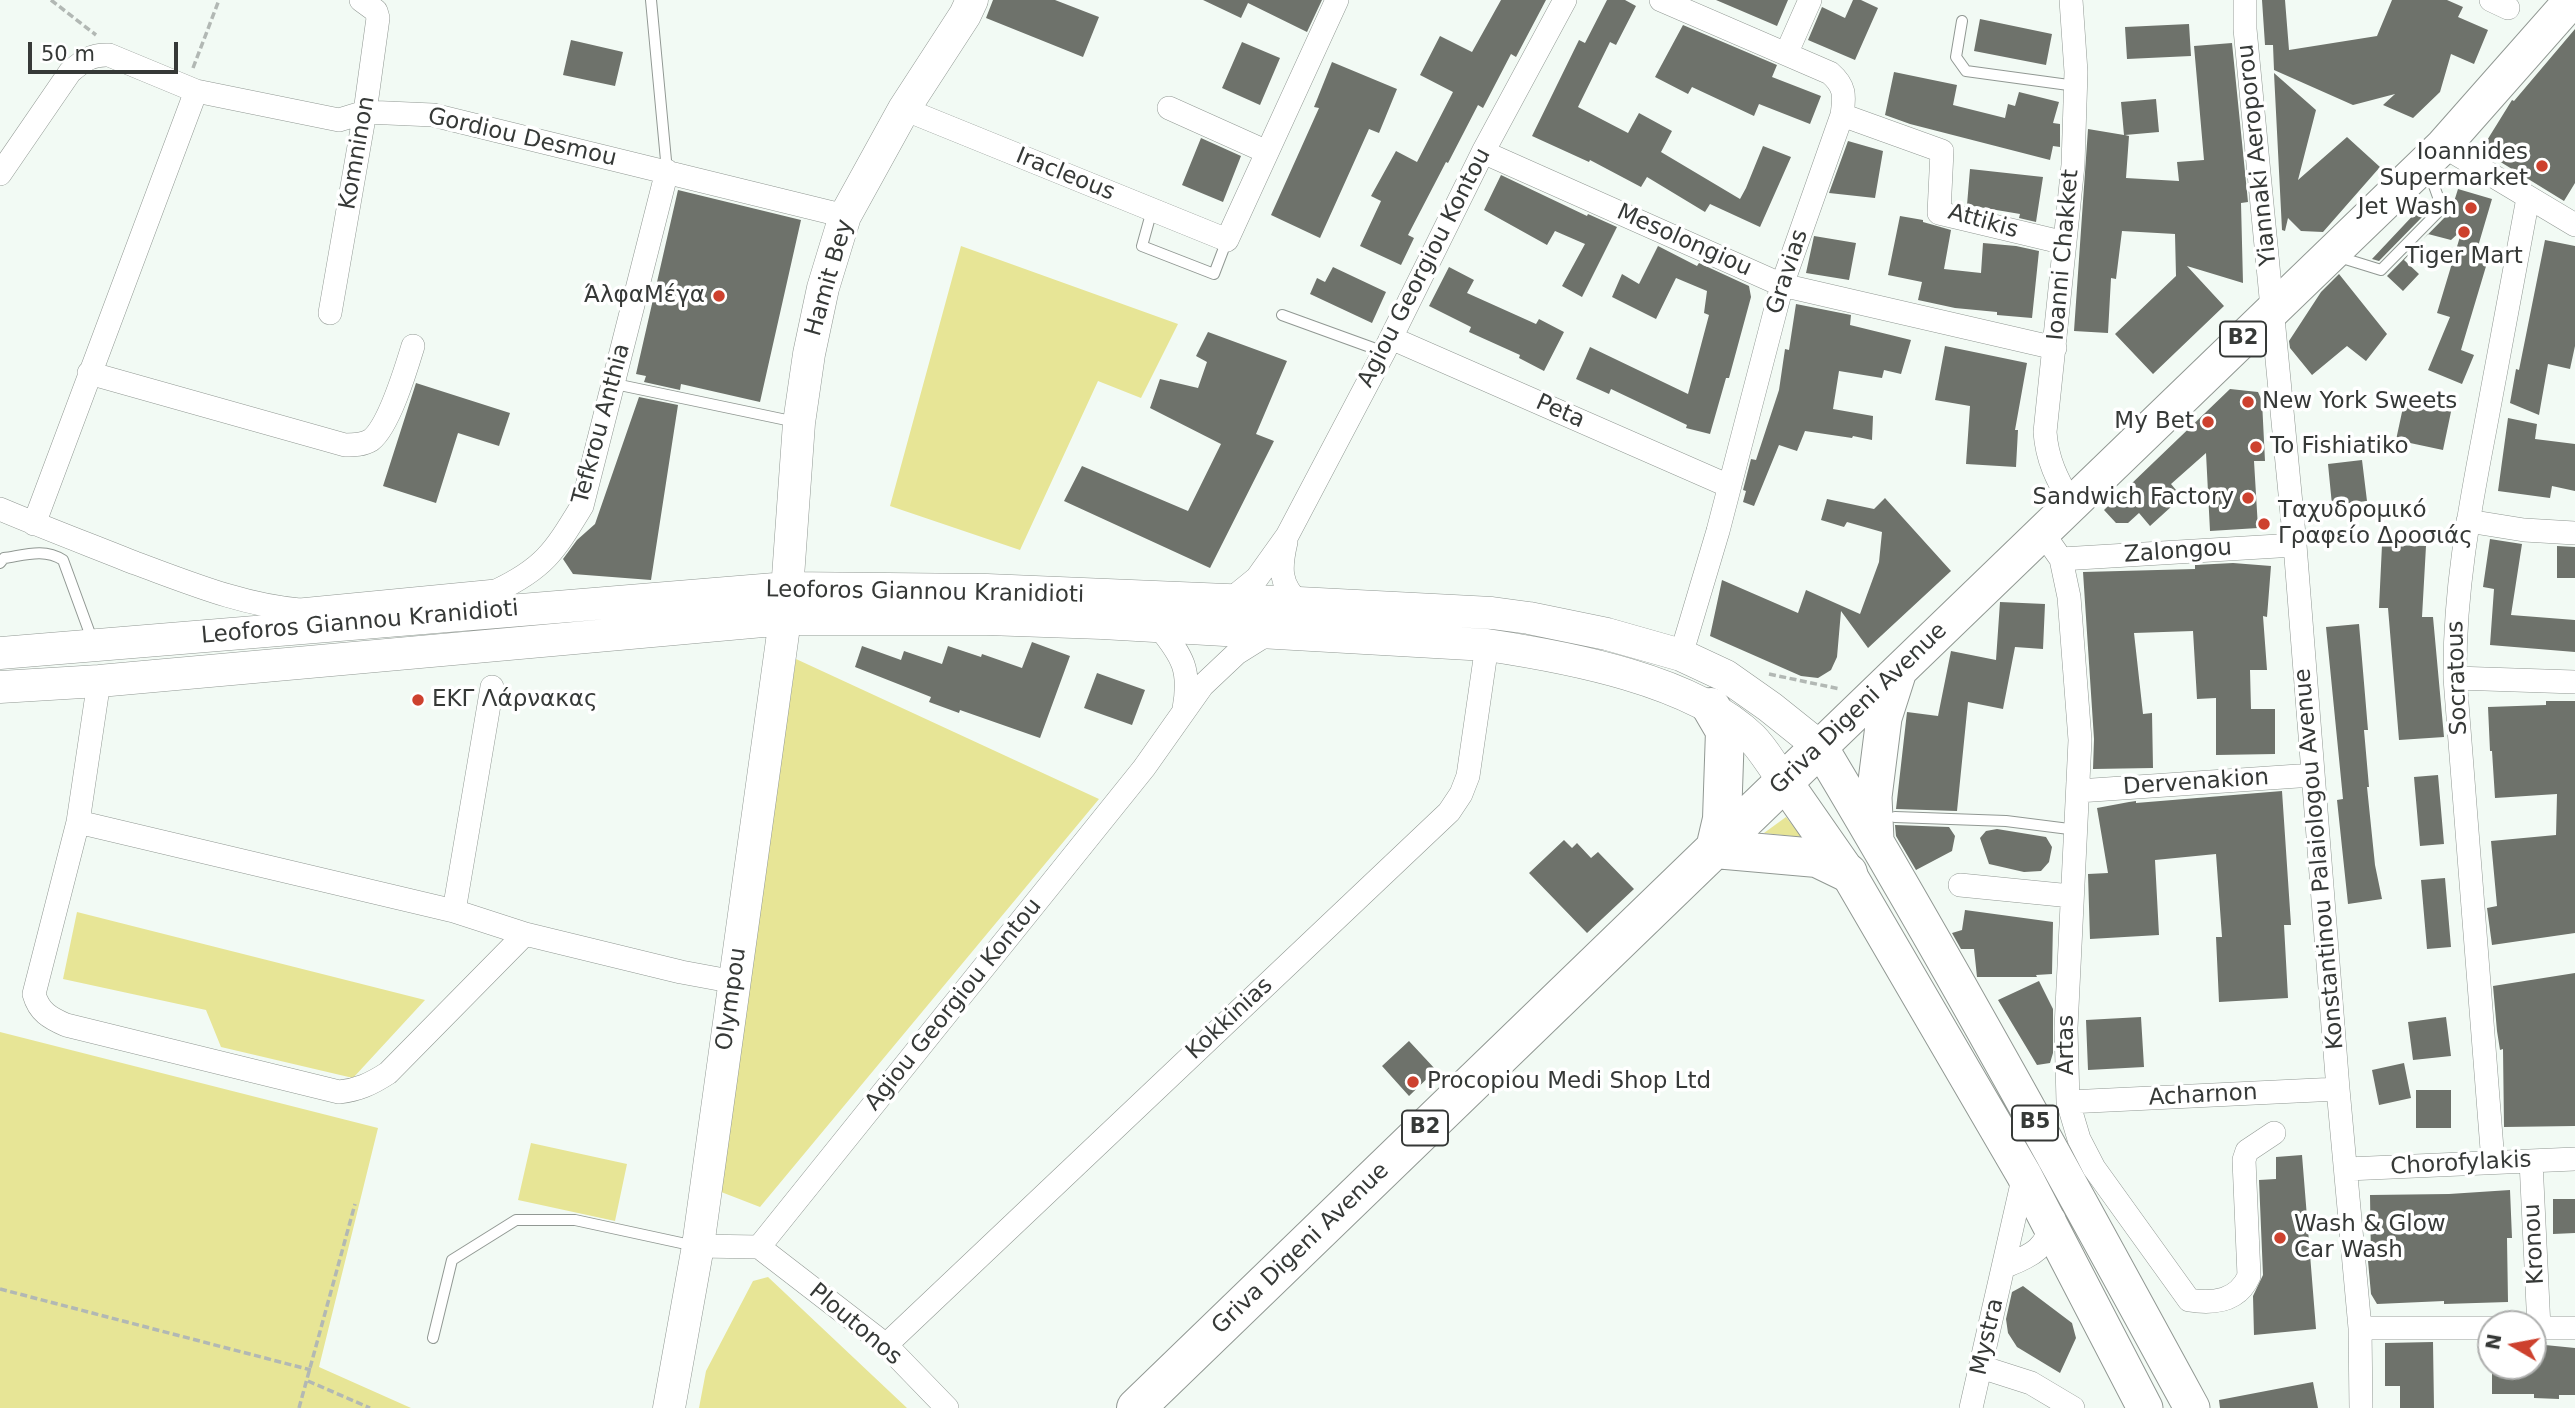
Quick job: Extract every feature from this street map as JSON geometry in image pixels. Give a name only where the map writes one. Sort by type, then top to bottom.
[{"type":"highway","points":[[1711,707],[1725,731],[1722,819],[1715,849],[1817,858],[1848,873]]},
{"type":"highway","name":"Griva Digeni Avenue","points":[[1136,1408],[1820,747]]},
{"type":"main road","name":"Hamit Bey","points":[[788,588],[799,423],[809,354],[823,288],[845,216],[904,110],[972,0]]},
{"type":"main road","name":"Griva Digeni Avenue","points":[[1820,747],[1901,667],[2051,546],[2071,504],[2435,156],[2572,0]]},
{"type":"main road","name":"Leoforos Giannou Kranidioti","points":[[0,653],[788,588],[987,590],[1299,603],[1492,613],[1606,634],[1681,655],[1726,677],[1770,707],[1820,747]]},
{"type":"main road","name":"Olympou","points":[[668,1408],[698,1247],[788,588]]},
{"type":"main road","name":"Leoforos Giannou Kranidioti","points":[[0,687],[99,681],[785,619],[987,619],[1159,627],[1487,645],[1523,650],[1600,668],[1676,690],[1711,707],[1752,738],[1784,781]]},
{"type":"main road","points":[[1885,829],[1874,797],[1884,718],[1901,667]]},
{"type":"main road","name":"B5","points":[[1820,747],[1885,829],[2067,1179],[2192,1408]]},
{"type":"main road","name":"B5","points":[[1784,781],[1848,873],[2024,1175],[2145,1408]]},
{"type":"street","name":"Komninon","points":[[330,313],[365,112],[378,18],[376,10],[361,0]]},
{"type":"street","points":[[1227,240],[1337,0]]},
{"type":"street","name":"Agiou Georgiou Kontou","points":[[1230,600],[1257,578],[1287,536],[1387,345],[1483,152],[1565,0]]},
{"type":"street","name":"Gravias","points":[[1661,0],[1787,52],[1830,73],[1842,84],[1845,97],[1842,115],[1782,285],[1730,486],[1681,655]]},
{"type":"street","points":[[1787,52],[1810,0]]},
{"type":"street","name":"Ioanni Chakket","points":[[2071,0],[2076,86],[2073,165],[2045,432],[2052,470],[2071,504]]},
{"type":"street","name":"Yiannaki Aeroporou","points":[[2245,0],[2273,310]]},
{"type":"street","name":"Gordiou Desmou","points":[[96,55],[119,58],[191,88],[339,120],[365,112],[433,115],[845,216]]},
{"type":"street","points":[[0,174],[70,72],[96,55]]},
{"type":"street","points":[[34,524],[191,88]]},
{"type":"street","points":[[1169,107],[1267,152]]},
{"type":"street","name":"Iracleous","points":[[904,110],[1227,240]]},
{"type":"street","name":"Attikis","points":[[1842,115],[1942,151],[1939,213],[2065,243]]},
{"type":"street","name":"Mesolongiou","points":[[1483,152],[1782,285],[2055,348]]},
{"type":"street","points":[[2435,156],[2528,198],[2575,225]]},
{"type":"street","name":"Tefkrou Anthia","points":[[0,509],[192,584],[269,608],[300,610],[496,591],[519,580],[542,564],[582,506],[667,171]]},
{"type":"street","name":"Socratous","points":[[2493,1163],[2455,678],[2457,606],[2468,521],[2528,198]]},
{"type":"street","name":"Konstantinou Palaiologou Avenue","points":[[2273,310],[2360,1328],[2361,1408]]},
{"type":"street","name":"Peta","points":[[1387,345],[1730,486]]},
{"type":"street","points":[[89,373],[345,445],[359,445],[369,441],[381,430],[413,346]]},
{"type":"street","points":[[2468,521],[2524,530],[2575,533]]},
{"type":"street","name":"Agiou Georgiou Kontou","points":[[1287,536],[1282,571],[1287,592],[1299,603]]},
{"type":"street","name":"Zalongou","points":[[2051,546],[2295,545]]},
{"type":"street","name":"Artas","points":[[2051,546],[2069,597],[2080,740],[2066,1028],[2068,1102],[2078,1139],[2094,1168],[2189,1300],[2202,1302],[2230,1297],[2243,1290],[2249,1276],[2243,1167],[2247,1151],[2274,1132]]},
{"type":"street","name":"Agiou Georgiou Kontou","points":[[1159,627],[1176,649],[1185,668],[1188,684],[1183,712]]},
{"type":"street","name":"Agiou Georgiou Kontou","points":[[759,1247],[1144,768],[1202,686],[1237,653],[1269,633]]},
{"type":"street","name":"Kokkinias","points":[[886,1345],[1448,812],[1461,794],[1468,776],[1487,645]]},
{"type":"street","points":[[2455,678],[2575,682]]},
{"type":"street","points":[[99,681],[78,822],[34,994],[38,1007],[50,1017],[66,1025],[92,1032],[338,1092],[355,1090],[371,1085],[388,1073],[525,934]]},
{"type":"street","points":[[454,911],[492,687]]},
{"type":"street","name":"Dervenakion","points":[[2078,791],[2313,775]]},
{"type":"street","points":[[78,822],[454,911],[525,934],[681,972],[735,982]]},
{"type":"street","points":[[1960,885],[2071,897]]},
{"type":"street","name":"Acharnon","points":[[2068,1102],[2338,1089]]},
{"type":"street","name":"Chorofylakis","points":[[2347,1169],[2575,1159]]},
{"type":"street","name":"Kronou","points":[[2531,1161],[2535,1310]]},
{"type":"street","name":"Mystra","points":[[1971,1408],[2024,1175]]},
{"type":"street","name":"Mystra","points":[[2004,1266],[2040,1249],[2051,1230],[2067,1179]]},
{"type":"street","points":[[698,1247],[759,1247]]},
{"type":"street","name":"Ploutonos","points":[[759,1247],[886,1345],[947,1408]]},
{"type":"street","points":[[2360,1328],[2477,1328]]},
{"type":"street","points":[[2547,1328],[2575,1328]]},
{"type":"street","points":[[1981,1367],[2031,1383],[2073,1408]]},
{"type":"lane","points":[[651,0],[667,171]]},
{"type":"lane","points":[[1962,21],[1956,57],[1966,71],[2076,86]]},
{"type":"lane","points":[[2331,254],[2381,270],[2442,208],[2435,156]]},
{"type":"lane","points":[[1153,210],[1142,246],[1214,274],[1227,240]]},
{"type":"lane","points":[[1282,315],[1387,345]]},
{"type":"lane","points":[[615,384],[799,423]]},
{"type":"lane","points":[[0,563],[4,558],[41,552],[54,554],[62,560],[94,645]]},
{"type":"lane","points":[[1885,829],[1996,821],[2077,830]]},
{"type":"lane","points":[[433,1338],[452,1260],[516,1220],[575,1220],[698,1247]]},
{"type":"path","points":[[51,0],[96,35],[96,55]]},
{"type":"path","points":[[191,88],[219,0]]},
{"type":"path","points":[[1758,672],[1846,690]]},
{"type":"path","points":[[299,1408],[355,1204]]},
{"type":"path","points":[[0,1289],[311,1370]]},
{"type":"path","points":[[308,1381],[370,1408]]},
{"type":"shaded area","points":[[961,246],[1178,324],[1141,398],[1098,381],[1020,550],[890,506]]},
{"type":"shaded area","points":[[796,659],[1099,799],[760,1207],[716,1190]]},
{"type":"shaded area","points":[[1786,817],[1802,837],[1764,833]]},
{"type":"shaded area","points":[[77,912],[425,1000],[353,1078],[221,1047],[206,1010],[63,979]]},
{"type":"shaded area","points":[[0,1032],[378,1128],[319,1367],[411,1408],[0,1408]]},
{"type":"shaded area","points":[[531,1143],[627,1164],[615,1221],[518,1200]]},
{"type":"shaded area","points":[[768,1277],[907,1408],[699,1408],[706,1371],[753,1281]]},
{"type":"building","points":[[993,0],[1055,0],[1099,17],[1083,57],[986,18]]},
{"type":"building","points":[[1203,0],[1322,0],[1307,32],[1248,3],[1241,18]]},
{"type":"building","points":[[1501,0],[1546,0],[1516,57],[1511,54],[1483,108],[1478,105],[1448,163],[1446,162],[1408,235],[1414,238],[1401,265],[1360,246],[1381,201],[1371,196],[1396,151],[1417,162],[1453,92],[1420,75],[1440,36],[1472,52]]},
{"type":"building","points":[[1607,0],[1625,0],[1636,6],[1616,45],[1610,42],[1578,107],[1628,133],[1639,113],[1672,131],[1661,152],[1740,199],[1763,146],[1791,157],[1760,227],[1710,204],[1705,212],[1647,177],[1641,187],[1590,160],[1589,162],[1532,136],[1579,40],[1585,43]]},
{"type":"building","points":[[1716,0],[1788,0],[1777,26]]},
{"type":"building","points":[[1853,0],[1861,0],[1878,8],[1855,60],[1808,40],[1822,7],[1845,18]]},
{"type":"building","points":[[2262,0],[2285,0],[2289,50],[2377,36],[2392,0],[2447,0],[2463,7],[2458,17],[2488,30],[2474,64],[2451,54],[2440,92],[2413,118],[2383,105],[2395,94],[2353,105],[2274,70],[2273,45],[2265,45]]},
{"type":"building","points":[[1980,19],[2052,34],[2046,65],[1974,51]]},
{"type":"building","points":[[2189,24],[2191,56],[2127,59],[2125,27]]},
{"type":"building","points":[[1683,25],[1777,65],[1772,77],[1821,96],[1810,124],[1759,104],[1754,116],[1692,87],[1688,94],[1655,77]]},
{"type":"building","name":"Ioannides Supermarket","points":[[2575,29],[2575,183],[2564,201],[2481,150],[2512,100],[2514,101]]},
{"type":"building","points":[[571,40],[623,52],[615,86],[563,75]]},
{"type":"building","points":[[1242,42],[1280,58],[1260,105],[1222,88]]},
{"type":"building","points":[[2232,43],[2248,202],[2241,203],[2243,283],[2187,266],[2224,306],[2153,374],[2115,334],[2176,276],[2175,234],[2122,231],[2116,279],[2111,278],[2108,333],[2074,331],[2088,129],[2124,135],[2121,102],[2156,99],[2159,132],[2125,135],[2129,136],[2126,178],[2179,181],[2177,162],[2204,160],[2194,46]]},
{"type":"building","points":[[1332,62],[1397,89],[1379,133],[1369,129],[1320,238],[1271,215],[1319,108],[1314,107]]},
{"type":"building","points":[[1894,72],[1957,85],[1953,105],[2005,118],[2008,104],[2015,106],[2019,92],[2059,102],[2053,123],[2060,124],[2060,147],[2053,146],[2050,160],[1910,124],[1885,115]]},
{"type":"building","points":[[2274,73],[2316,110],[2298,180],[2347,137],[2380,167],[2323,232],[2301,231],[2288,218],[2285,231],[2282,230]]},
{"type":"building","points":[[1201,138],[1241,156],[1223,202],[1182,185]]},
{"type":"building","points":[[1848,141],[1883,151],[1875,198],[1829,193]]},
{"type":"building","points":[[1970,169],[2043,177],[2036,222],[2019,218],[2020,214],[1967,205]]},
{"type":"building","points":[[1501,175],[1587,216],[1588,214],[1617,227],[1582,297],[1562,286],[1585,244],[1555,231],[1547,245],[1484,210]]},
{"type":"building","points":[[2458,189],[2492,199],[2474,260],[2487,263],[2461,350],[2474,355],[2462,384],[2428,370],[2450,317],[2437,313],[2462,230],[2451,240],[2428,234],[2448,214]]},
{"type":"building","name":"ΆλφαΜέγα","points":[[678,190],[801,220],[760,402],[681,384],[680,390],[644,382],[646,376],[636,374]]},
{"type":"building","points":[[2419,209],[2428,211],[2379,261],[2372,259]]},
{"type":"building","points":[[1900,216],[1923,220],[1951,230],[1944,269],[1981,273],[1983,243],[2039,251],[2032,318],[1997,315],[1997,312],[1955,308],[1918,300],[1922,282],[1888,275]]},
{"type":"building","points":[[1814,236],[1856,243],[1849,280],[1806,273]]},
{"type":"building","points":[[2423,239],[2404,260],[2419,274],[2403,291],[2387,276]]},
{"type":"building","points":[[2545,240],[2575,246],[2575,346],[2570,369],[2548,364],[2539,415],[2510,403]]},
{"type":"building","points":[[1658,246],[1697,266],[1699,263],[1749,286],[1751,297],[1729,378],[1726,378],[1710,434],[1686,428],[1687,425],[1611,389],[1609,394],[1576,379],[1590,347],[1688,394],[1709,315],[1704,313],[1707,291],[1676,278],[1656,319],[1612,297],[1622,274],[1639,284]]},
{"type":"building","points":[[1333,267],[1386,292],[1372,323],[1310,294],[1317,278],[1325,282]]},
{"type":"building","points":[[1449,267],[1474,280],[1467,293],[1536,324],[1539,319],[1564,332],[1544,371],[1519,358],[1520,355],[1469,332],[1471,327],[1429,306]]},
{"type":"building","points":[[2339,274],[2387,334],[2366,361],[2347,346],[2312,375],[2290,348],[2289,341],[2321,292]]},
{"type":"building","points":[[1796,304],[1851,315],[1850,325],[1911,340],[1901,374],[1884,370],[1882,378],[1839,371],[1833,409],[1873,416],[1872,440],[1805,431],[1797,451],[1779,445],[1754,506],[1743,502],[1746,491],[1743,490],[1751,459],[1756,460],[1779,390]]},
{"type":"building","points":[[1208,332],[1287,361],[1256,434],[1274,441],[1210,568],[1064,501],[1082,466],[1188,511],[1221,444],[1150,408],[1160,379],[1198,388],[1207,362],[1196,356]]},
{"type":"building","points":[[1945,346],[2027,363],[2015,430],[2018,430],[2016,467],[1966,464],[1970,406],[1935,400]]},
{"type":"building","points":[[416,383],[510,413],[499,446],[458,433],[436,503],[383,486]]},
{"type":"building","points":[[2230,389],[2258,392],[2262,401],[2265,461],[2254,461],[2258,528],[2210,531],[2206,453],[2171,484],[2176,490],[2166,499],[2172,506],[2150,526],[2139,513],[2128,523],[2116,523],[2104,510]]},
{"type":"building","points":[[639,397],[678,405],[651,580],[573,574],[563,559],[577,540],[595,524]]},
{"type":"building","points":[[2405,398],[2452,407],[2443,450],[2396,440]]},
{"type":"building","points":[[2508,418],[2537,424],[2535,439],[2575,444],[2575,491],[2552,486],[2550,498],[2498,491]]},
{"type":"building","points":[[2362,460],[2367,501],[2332,505],[2328,464]]},
{"type":"building","points":[[1885,498],[1951,571],[1868,648],[1841,611],[1837,657],[1831,670],[1818,678],[1801,676],[1710,636],[1722,580],[1798,613],[1806,590],[1860,614],[1879,562],[1882,532],[1847,522],[1844,527],[1821,520],[1827,499],[1874,509]]},
{"type":"building","points":[[2490,539],[2522,544],[2511,615],[2575,620],[2575,652],[2490,645],[2494,589],[2483,587]]},
{"type":"building","points":[[2382,545],[2426,546],[2422,617],[2433,617],[2444,737],[2399,740],[2388,608],[2379,608]]},
{"type":"building","points":[[2557,546],[2575,547],[2575,578],[2557,578]]},
{"type":"building","points":[[2233,563],[2271,566],[2267,617],[2263,616],[2267,670],[2250,670],[2251,709],[2275,709],[2275,754],[2216,755],[2216,698],[2197,699],[2193,631],[2134,633],[2143,714],[2152,713],[2153,768],[2093,769],[2094,739],[2083,572],[2195,569],[2195,565]]},
{"type":"building","points":[[2000,602],[2045,604],[2043,649],[2015,647],[2003,709],[1968,702],[1957,811],[1896,809],[1907,712],[1938,716],[1951,651],[1996,660]]},
{"type":"building","points":[[2359,624],[2368,730],[2364,730],[2367,787],[2375,865],[2382,899],[2348,904],[2337,800],[2343,799],[2326,627]]},
{"type":"building","points":[[1032,642],[1070,656],[1040,738],[929,702],[931,697],[855,667],[862,646],[901,660],[904,651],[942,664],[948,646],[1022,668]]},
{"type":"building","points":[[1097,673],[1145,690],[1132,725],[1084,708]]},
{"type":"building","points":[[2546,701],[2575,701],[2575,933],[2492,945],[2487,908],[2497,906],[2491,841],[2556,835],[2557,794],[2495,798],[2488,707],[2546,705]]},
{"type":"building","points":[[2438,775],[2444,844],[2420,846],[2414,777]]},
{"type":"building","points":[[2282,791],[2291,925],[2284,925],[2288,998],[2219,1002],[2216,937],[2222,937],[2216,854],[2155,860],[2159,935],[2090,939],[2088,874],[2108,873],[2097,808],[2136,801]]},
{"type":"building","points":[[1895,825],[1949,827],[1955,836],[1952,851],[1916,870],[1896,836]]},
{"type":"building","points":[[1997,829],[2046,837],[2052,847],[2049,862],[2041,871],[2024,872],[1989,864],[1980,838],[1986,831]]},
{"type":"building","points":[[1564,840],[1572,848],[1577,843],[1591,858],[1598,852],[1634,889],[1587,933],[1529,873]]},
{"type":"building","points":[[2445,878],[2451,947],[2427,949],[2421,880]]},
{"type":"building","points":[[1965,910],[2053,922],[2052,974],[2036,975],[2037,977],[1977,977],[1974,949],[1961,949],[1952,933],[1962,930]]},
{"type":"building","points":[[2575,973],[2575,1126],[2504,1127],[2503,1049],[2500,1050],[2493,986]]},
{"type":"building","points":[[2039,981],[2053,1009],[2053,1053],[2050,1063],[2037,1065],[1998,1000]]},
{"type":"building","points":[[2141,1017],[2144,1067],[2088,1070],[2086,1020]]},
{"type":"building","points":[[2446,1017],[2451,1056],[2413,1060],[2408,1022]]},
{"type":"building","points":[[1409,1041],[1436,1070],[1409,1096],[1382,1066]]},
{"type":"building","points":[[2404,1063],[2411,1098],[2379,1105],[2372,1070]]},
{"type":"building","points":[[2416,1090],[2451,1090],[2451,1128],[2416,1128]]},
{"type":"building","name":"Wash & Glow Car Wash","points":[[2302,1155],[2316,1329],[2254,1335],[2253,1296],[2263,1275],[2259,1180],[2276,1179],[2276,1157]]},
{"type":"building","points":[[2510,1190],[2512,1238],[2507,1238],[2508,1302],[2377,1304],[2371,1294],[2368,1261],[2371,1261],[2370,1195]]},
{"type":"building","points":[[2553,1199],[2575,1199],[2575,1233],[2553,1234]]},
{"type":"building","points":[[2023,1286],[2072,1323],[2076,1338],[2060,1373],[2017,1347],[2008,1333],[2006,1319],[2012,1292]]},
{"type":"building","points":[[2433,1342],[2434,1408],[2400,1408],[2400,1386],[2385,1386],[2385,1343]]},
{"type":"building","points":[[2547,1345],[2575,1348],[2575,1395],[2559,1395],[2559,1399],[2534,1398],[2534,1394],[2492,1394],[2492,1380],[2547,1380]]},
{"type":"building","points":[[2313,1382],[2318,1408],[2220,1408],[2219,1400]]},
{"type":"place","name":"Ioannides Supermarket","points":[[2542,166]]},
{"type":"place","name":"Jet Wash","points":[[2471,208]]},
{"type":"place","name":"Tiger Mart","points":[[2464,232]]},
{"type":"place","name":"ΆλφαΜέγα","points":[[719,296]]},
{"type":"place","name":"New York Sweets","points":[[2248,402]]},
{"type":"place","name":"My Bet","points":[[2208,422]]},
{"type":"place","name":"To Fishiatiko","points":[[2256,447]]},
{"type":"place","name":"Sandwich Factory","points":[[2248,498]]},
{"type":"place","name":"Ταχυδρομικό Γραφείο Δροσιάς","points":[[2264,524]]},
{"type":"place","name":"ΕΚΓ Λάρνακας","points":[[418,700]]},
{"type":"place","name":"Procopiou Medi Shop Ltd","points":[[1413,1082]]},
{"type":"place","name":"Wash & Glow Car Wash","points":[[2280,1238]]}]
